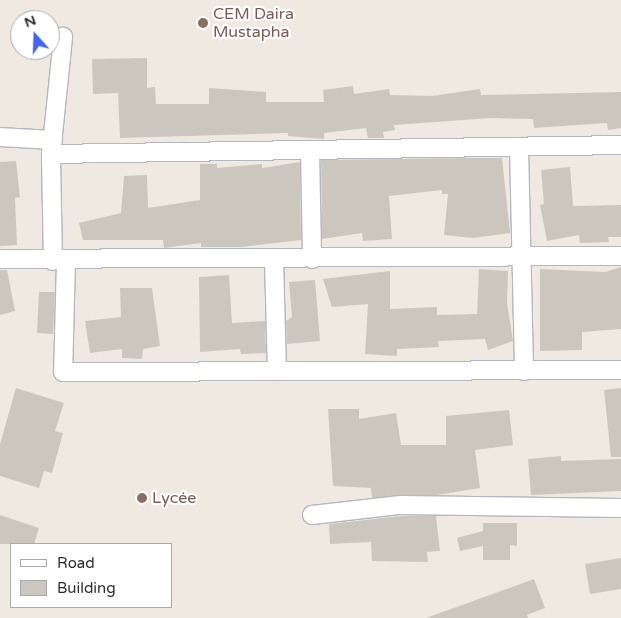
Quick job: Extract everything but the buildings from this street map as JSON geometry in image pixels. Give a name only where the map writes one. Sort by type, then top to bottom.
[{"type":"street","points":[[63,37],[52,147],[63,372],[621,370]]},
{"type":"street","points":[[0,137],[52,147],[310,150],[621,145]]},
{"type":"street","points":[[519,147],[524,370]]},
{"type":"street","points":[[310,150],[312,259]]},
{"type":"street","points":[[0,258],[59,261],[621,256]]},
{"type":"street","points":[[274,260],[277,371]]},
{"type":"street","points":[[312,515],[400,505],[621,508]]},
{"type":"place","name":"CEM Daira Mustapha","points":[[203,23]]},
{"type":"place","name":"Lycée","points":[[142,498]]}]
